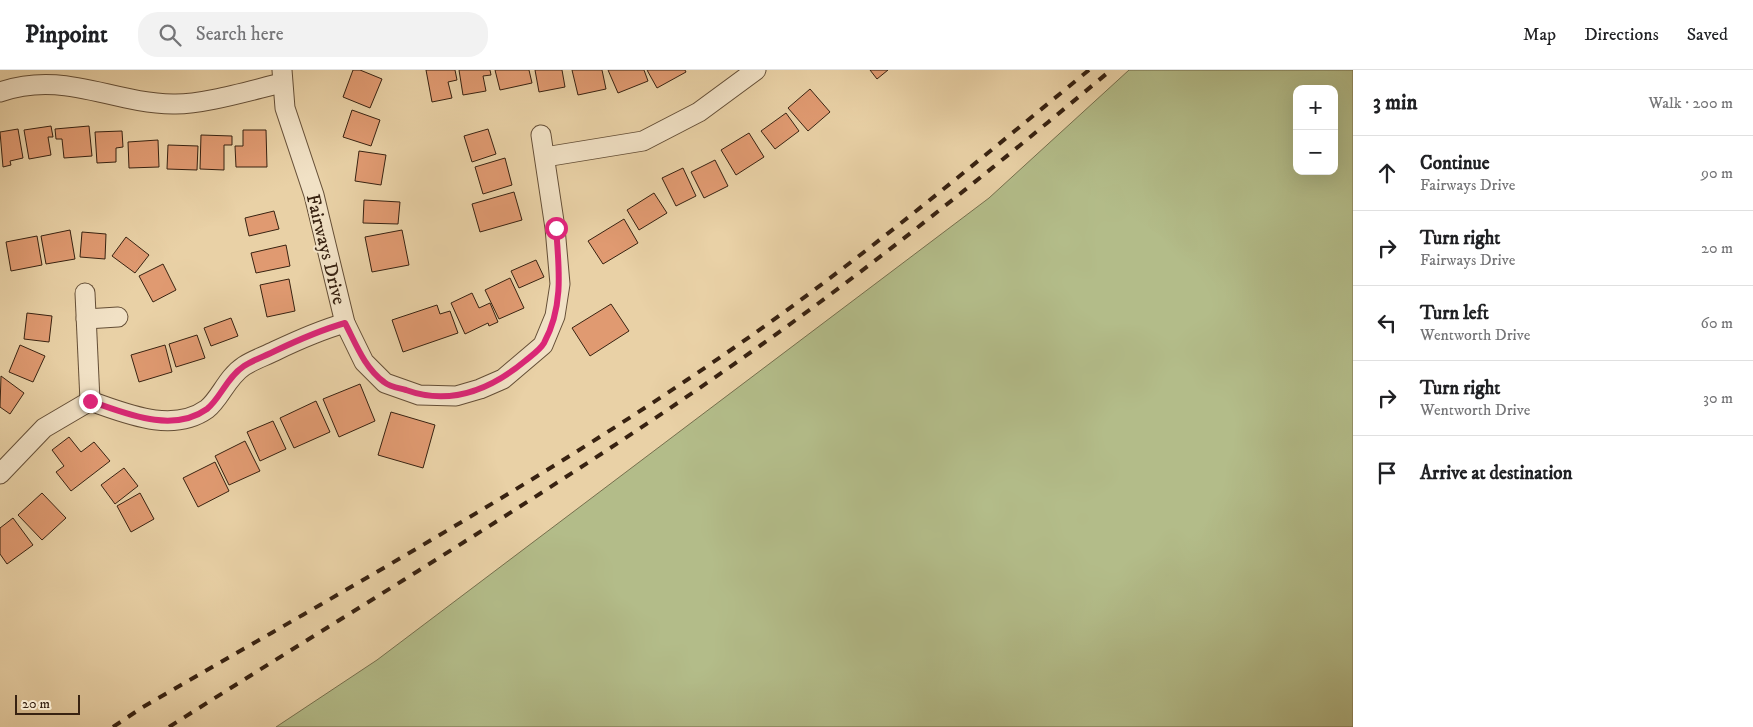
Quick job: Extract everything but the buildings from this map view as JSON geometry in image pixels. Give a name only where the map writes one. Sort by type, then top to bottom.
[{"type":"street","points":[[545,157],[643,141],[699,112],[756,70]]},
{"type":"street","points":[[0,92],[17,86],[46,82],[90,89],[145,102],[175,105],[282,77]]},
{"type":"street","name":"Fairways Drive","points":[[282,77],[285,108],[314,195],[345,323],[364,362],[385,383],[419,395],[456,396],[480,390],[503,379],[543,345],[556,316],[560,284],[556,228],[541,135]]},
{"type":"street","points":[[84,293],[90,401]]},
{"type":"street","points":[[86,319],[118,317]]},
{"type":"street","points":[[0,474],[44,428],[90,401],[133,416],[160,420],[186,419],[208,408],[228,379],[244,366],[322,329],[345,323]]},
{"type":"green space","points":[[1129,70],[1353,70],[1353,727],[276,727],[377,660],[989,198]]},
{"type":"railway","points":[[113,727],[143,707],[454,527],[681,384],[841,270],[1089,70]]},
{"type":"railway","points":[[169,727],[468,540],[616,444],[761,345],[939,211],[1111,70]]},
{"type":"route","points":[[90,401],[133,416],[160,420],[186,419],[208,408],[228,379],[244,366],[322,329],[345,323],[364,362],[385,383],[419,395],[456,396],[480,390],[503,379],[543,345],[556,316],[560,284],[556,228]]}]
